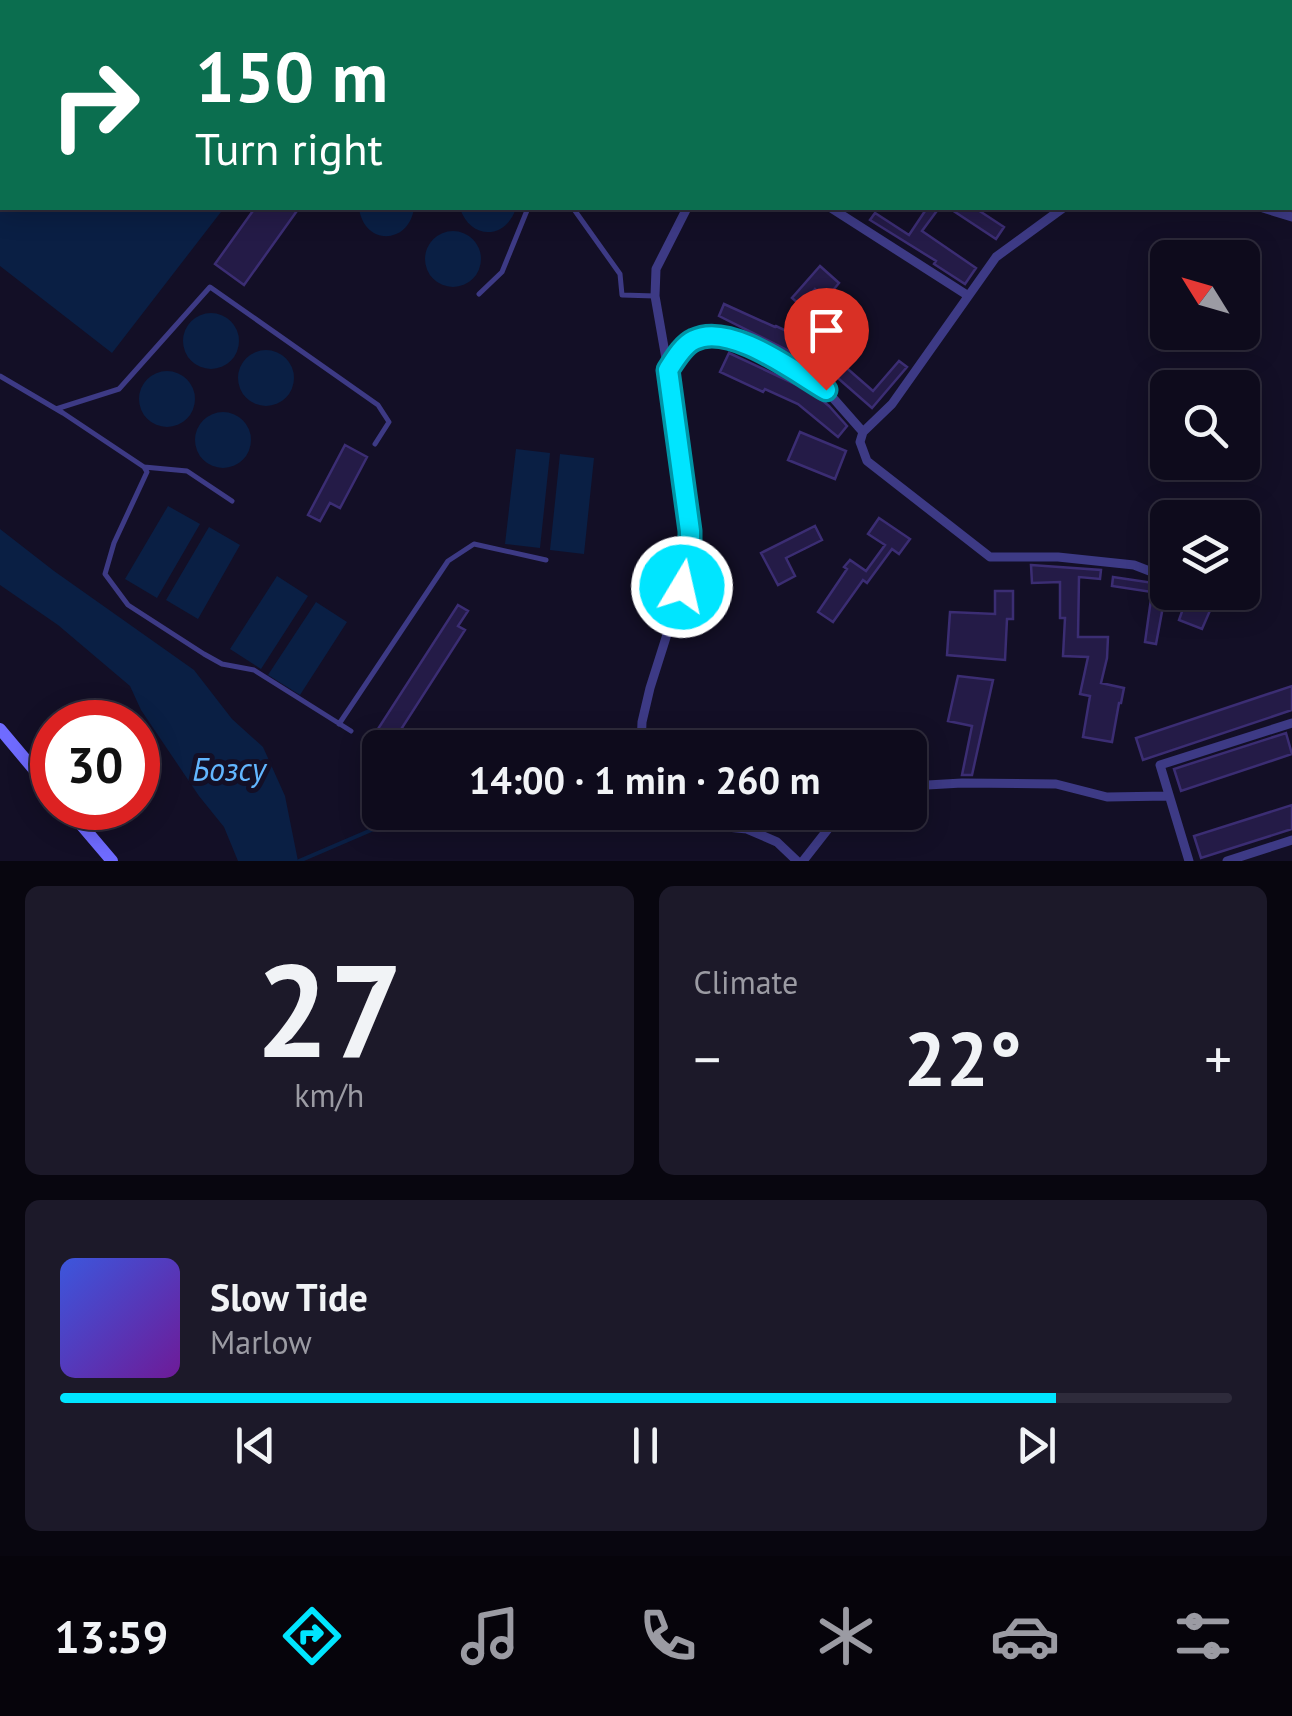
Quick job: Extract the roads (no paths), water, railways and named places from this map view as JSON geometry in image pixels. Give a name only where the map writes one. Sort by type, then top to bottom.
[{"type":"main road","points":[[0,729],[30,765]]},
{"type":"main road","points":[[86,830],[112,861]]},
{"type":"street","points":[[641,730],[690,546],[655,296],[656,268],[686,210]]},
{"type":"street","points":[[833,210],[968,295]]},
{"type":"street","points":[[1061,210],[996,258],[892,404],[863,432],[860,442],[867,461],[990,557],[1058,556],[1134,565],[1150,571]]},
{"type":"street","points":[[668,370],[693,340],[712,336],[742,342],[826,390],[863,432]]},
{"type":"street","points":[[1189,861],[1160,765],[1292,723]]},
{"type":"street","points":[[927,785],[1056,784],[1107,797],[1168,796]]},
{"type":"street","points":[[748,830],[777,842],[800,861],[826,830]]},
{"type":"street","points":[[1228,861],[1292,840]]},
{"type":"lane","points":[[479,294],[502,272],[527,210]]},
{"type":"lane","points":[[573,210],[620,274],[622,296],[655,296]]},
{"type":"lane","points":[[56,409],[119,390],[210,287],[378,404],[390,422],[376,444]]},
{"type":"lane","points":[[0,376],[147,472],[114,544],[105,574],[128,605],[222,664],[254,670],[351,731]]},
{"type":"lane","points":[[144,467],[187,471],[232,502]]},
{"type":"lane","points":[[339,724],[448,560],[474,544],[546,560]]},
{"type":"water","points":[[0,210],[222,210],[112,353],[0,266]]},
{"type":"water","points":[[360,210],[413,210],[404,229],[386,236],[369,229]]},
{"type":"water","points":[[461,210],[515,210],[504,226],[488,232],[472,226]]},
{"type":"water","points":[[453,231],[473,239],[481,259],[473,279],[453,287],[433,279],[425,259],[433,239]]},
{"type":"water","points":[[211,313],[231,321],[239,341],[231,361],[211,369],[191,361],[183,341],[191,321]]},
{"type":"water","points":[[266,350],[286,358],[294,378],[286,398],[266,406],[246,398],[238,378],[246,358]]},
{"type":"water","points":[[167,371],[187,379],[195,399],[187,419],[167,427],[147,419],[139,399],[147,379]]},
{"type":"water","points":[[223,412],[243,420],[251,440],[243,460],[223,468],[203,460],[195,440],[203,420]]},
{"type":"water","points":[[516,449],[550,453],[540,548],[505,544]]},
{"type":"water","points":[[560,454],[594,458],[584,554],[550,550]]},
{"type":"water","points":[[168,506],[200,524],[157,598],[125,579]]},
{"type":"water","points":[[209,527],[240,545],[198,619],[166,600]]},
{"type":"water","name":"Бозсу","points":[[0,529],[194,670],[232,719],[263,747],[285,796],[298,861],[238,861],[224,827],[160,738],[160,700],[136,700],[130,686],[58,625],[0,585]]},
{"type":"water","points":[[277,576],[308,596],[261,669],[230,649]]},
{"type":"water","points":[[316,602],[347,622],[300,695],[268,675]]},
{"type":"waterway","points":[[299,861],[371,830]]}]
